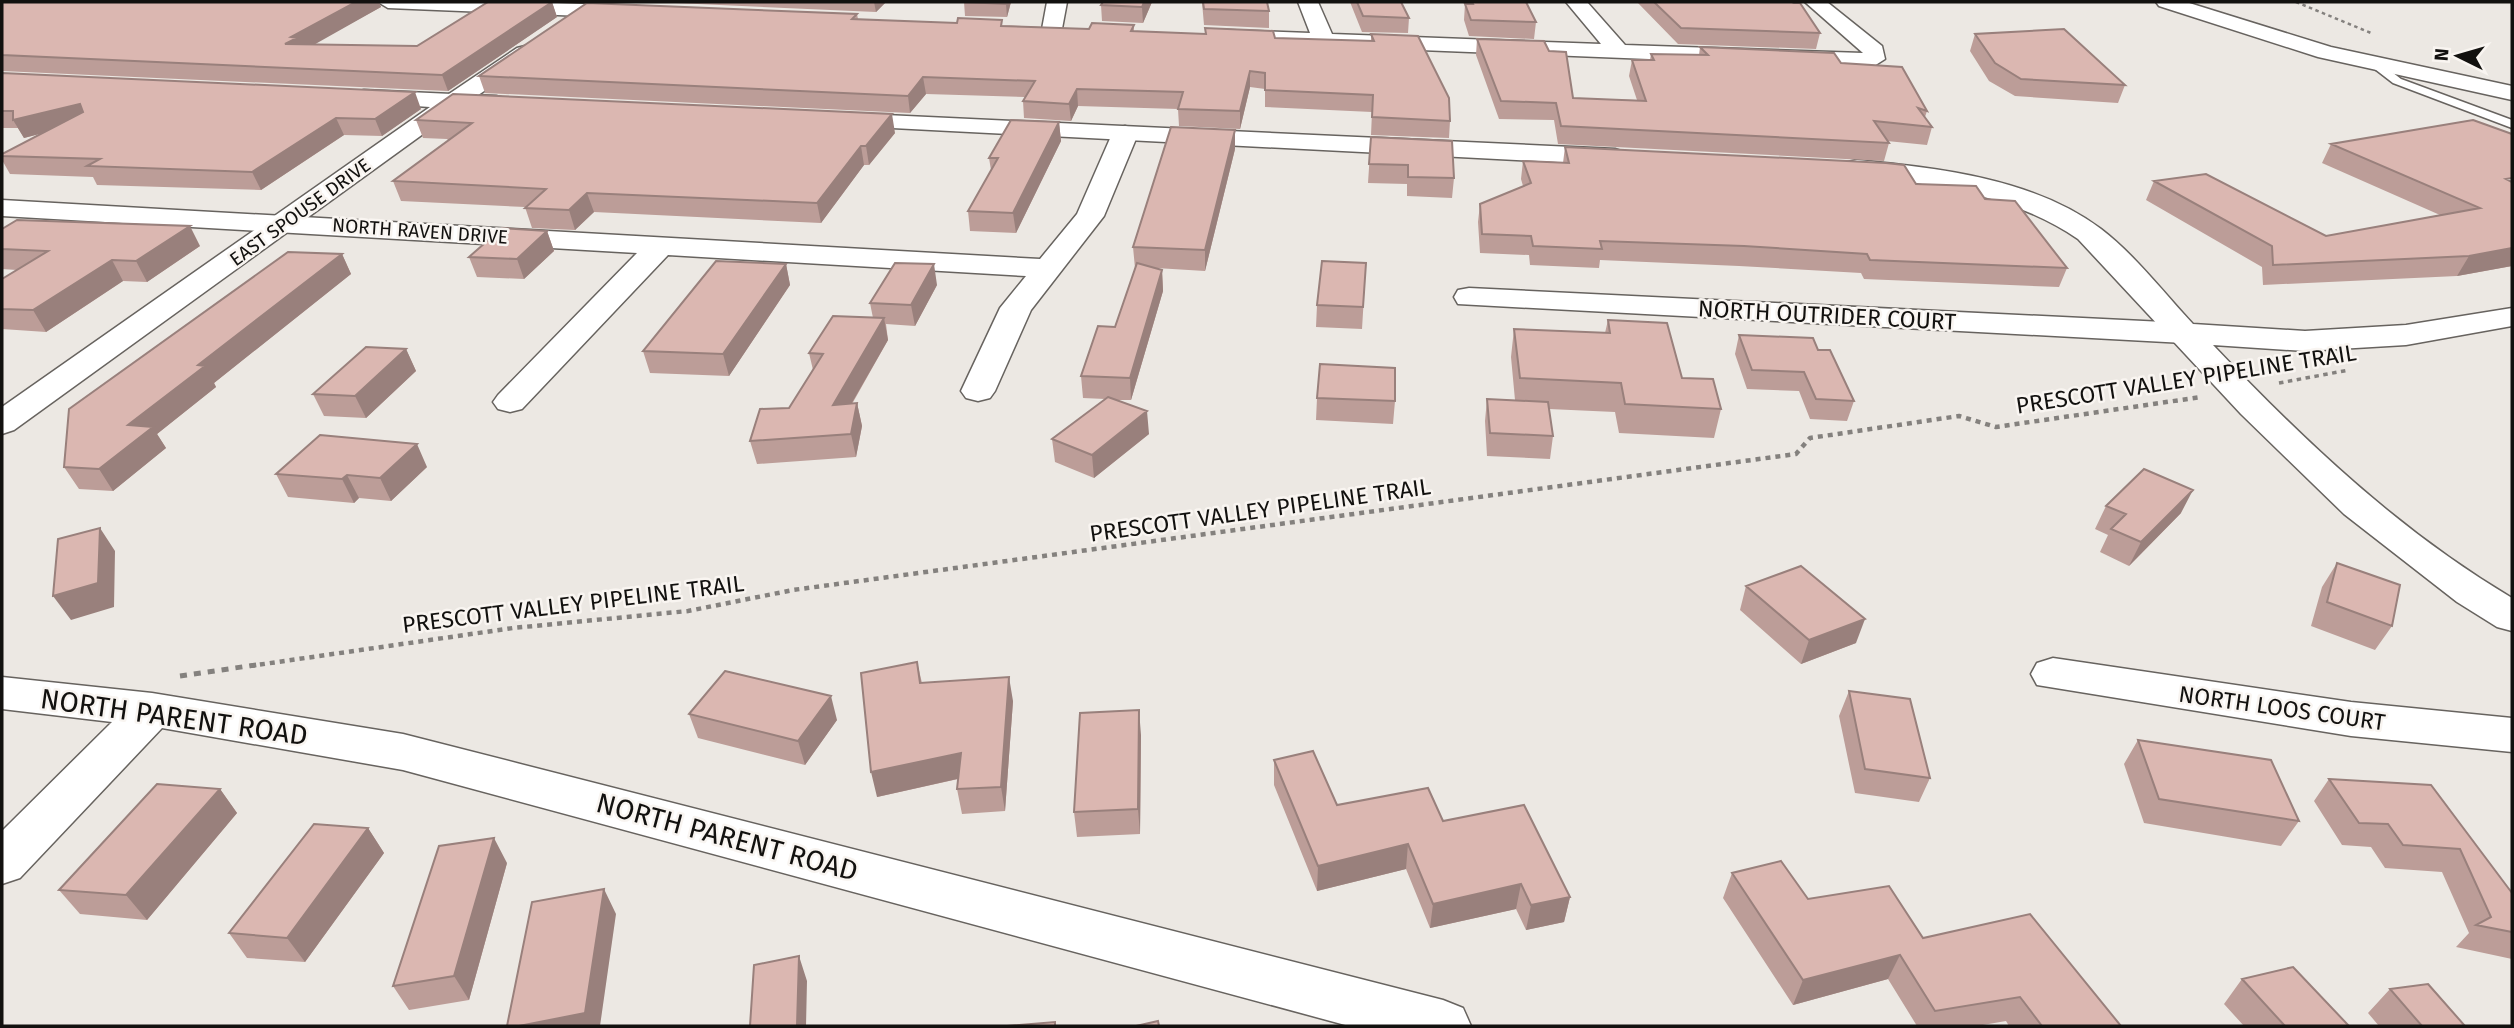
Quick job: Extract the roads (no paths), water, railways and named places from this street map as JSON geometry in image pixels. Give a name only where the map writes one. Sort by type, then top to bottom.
[{"type":"street","points":[[388,2],[593,6],[655,13]]},
{"type":"street","points":[[1053,29],[1057,2]]},
{"type":"street","points":[[1308,2],[1324,40]]},
{"type":"street","points":[[1576,2],[1617,50]]},
{"type":"street","points":[[1202,35],[1874,59],[1874,51],[1815,2]]},
{"type":"street","points":[[2166,2],[2326,52],[2512,93]]},
{"type":"street","name":"EAST SPOUSE DRIVE","points":[[2,423],[454,101],[593,6]]},
{"type":"street","points":[[1026,28],[1080,30]]},
{"type":"street","points":[[345,96],[524,105]]},
{"type":"street","points":[[817,119],[1646,159]]},
{"type":"street","points":[[978,391],[1016,309],[1090,216],[1125,134]]},
{"type":"street","points":[[1839,167],[1914,173],[1976,186],[2031,205],[2082,228],[2118,262],[2237,390],[2359,506],[2469,593],[2512,617]]},
{"type":"street","name":"NORTH RAVEN DRIVE","points":[[2,208],[1048,268]]},
{"type":"street","points":[[510,402],[660,246]]},
{"type":"street","name":"NORTH OUTRIDER COURT","points":[[1469,297],[2305,341],[2406,335],[2512,317]]},
{"type":"street","name":"NORTH LOOS COURT","points":[[2053,674],[2351,719],[2512,735]]},
{"type":"street","name":"NORTH PARENT ROAD","points":[[2,692],[162,694],[403,752],[1443,1026]]},
{"type":"street","points":[[2,863],[162,694]]},
{"type":"lane","points":[[2375,64],[2397,81],[2512,124]]}]
